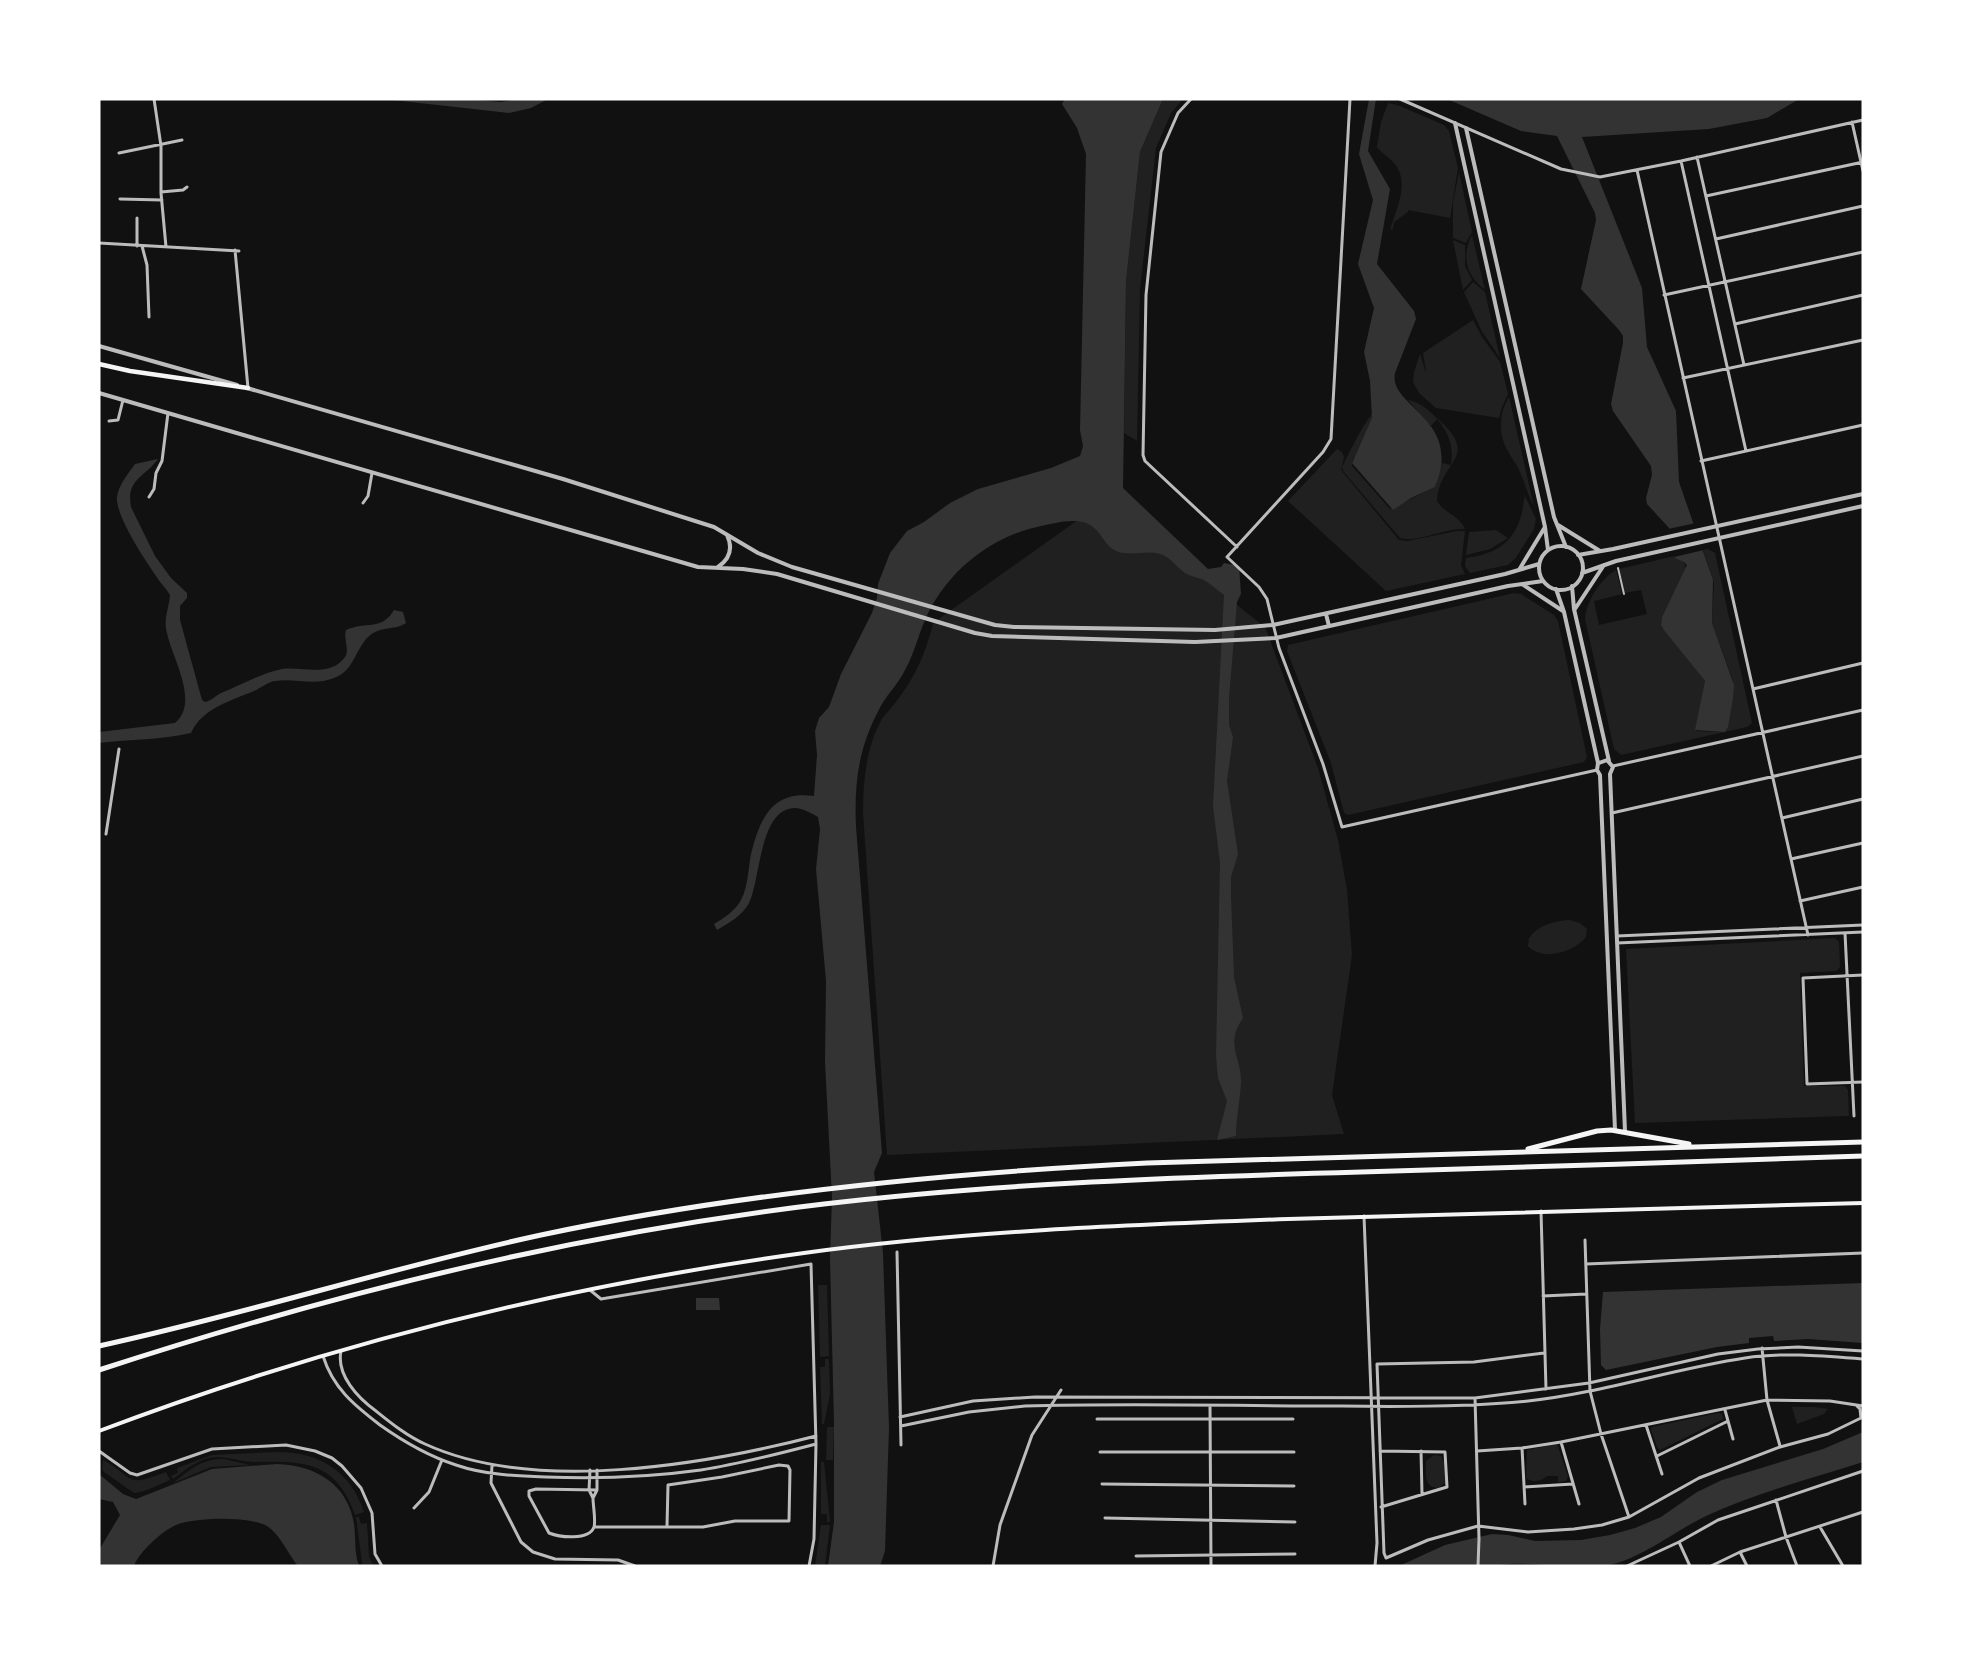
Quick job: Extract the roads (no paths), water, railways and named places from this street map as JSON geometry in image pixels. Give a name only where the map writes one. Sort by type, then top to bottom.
[{"type":"highway","points":[[99,364],[130,372],[248,388]]},
{"type":"highway","points":[[1490,1153],[1532,1148],[1597,1131],[1615,1130],[1660,1140],[1715,1146]]},
{"type":"highway","points":[[99,1346],[183,1328],[438,1259],[541,1235],[640,1216],[819,1190],[1064,1167],[1863,1140]]},
{"type":"highway","points":[[99,1371],[187,1342],[372,1290],[543,1249],[643,1230],[821,1204],[933,1192],[1065,1182],[1863,1158]]},
{"type":"main road","points":[[99,1431],[168,1405],[323,1356],[444,1323],[588,1289],[712,1266],[828,1250],[1004,1232],[1110,1225],[1863,1203]]},
{"type":"street","points":[[154,99],[161,146],[161,192],[166,247]]},
{"type":"street","points":[[1191,99],[1178,113],[1161,152],[1146,295],[1143,457],[1237,547]]},
{"type":"street","points":[[1350,99],[1331,439],[1323,452],[1227,557],[1262,591],[1269,607],[1276,638],[1323,764],[1342,828],[1597,770]]},
{"type":"street","points":[[1400,99],[1572,173],[1600,177],[1863,120]]},
{"type":"street","points":[[1852,122],[1863,171]]},
{"type":"street","points":[[1455,123],[1537,490],[1548,550]]},
{"type":"street","points":[[1466,128],[1556,524],[1566,547],[1578,555],[1582,564],[1582,573],[1578,581],[1562,590],[1543,581],[1539,573],[1539,564],[1542,556],[1548,550],[1555,547],[1566,547]]},
{"type":"street","points":[[119,153],[182,140]]},
{"type":"street","points":[[1697,157],[1744,365]]},
{"type":"street","points":[[1681,161],[1746,451]]},
{"type":"street","points":[[1706,196],[1862,163]]},
{"type":"street","points":[[1637,170],[1808,935]]},
{"type":"street","points":[[161,192],[183,190],[187,187]]},
{"type":"street","points":[[120,199],[162,200]]},
{"type":"street","points":[[1716,239],[1863,206]]},
{"type":"street","points":[[137,218],[140,246],[147,265],[149,317]]},
{"type":"street","points":[[1479,233],[1489,231]]},
{"type":"street","points":[[99,243],[237,250],[248,388]]},
{"type":"street","points":[[1664,295],[1863,252]]},
{"type":"street","points":[[1735,324],[1863,295]]},
{"type":"street","points":[[1683,378],[1863,340]]},
{"type":"street","points":[[99,346],[563,479],[714,527],[769,558],[978,621],[1014,627],[1215,630],[1273,626],[1539,564]]},
{"type":"street","points":[[1508,363],[1518,361]]},
{"type":"street","points":[[99,393],[698,567],[765,572],[975,633],[1016,638],[1183,642],[1276,638],[1449,599],[1543,581]]},
{"type":"street","points":[[109,421],[118,420],[123,400]]},
{"type":"street","points":[[149,497],[154,489],[156,473],[162,461],[168,413]]},
{"type":"street","points":[[1701,461],[1863,425]]},
{"type":"street","points":[[363,503],[368,496],[372,473]]},
{"type":"street","points":[[1537,490],[1547,488]]},
{"type":"street","points":[[1578,555],[1863,494]]},
{"type":"street","points":[[1582,573],[1604,565],[1863,506]]},
{"type":"street","points":[[1556,524],[1600,552]]},
{"type":"street","points":[[1518,570],[1545,527]]},
{"type":"street","points":[[714,569],[724,563],[730,554],[730,542],[724,532]]},
{"type":"street","points":[[1574,609],[1604,565]]},
{"type":"street","points":[[1618,568],[1624,594]]},
{"type":"street","points":[[1521,584],[1564,612]]},
{"type":"street","points":[[1572,586],[1574,609],[1612,766],[1610,774],[1625,1131]]},
{"type":"street","points":[[1556,589],[1564,612],[1598,763],[1597,770],[1600,774],[1615,1130]]},
{"type":"street","points":[[1326,614],[1329,626]]},
{"type":"street","points":[[1752,689],[1863,663]]},
{"type":"street","points":[[1586,708],[1596,706]]},
{"type":"street","points":[[1612,766],[1863,710]]},
{"type":"street","points":[[106,834],[119,749]]},
{"type":"street","points":[[1602,815],[1863,756]]},
{"type":"street","points":[[1598,763],[1604,760],[1609,761]]},
{"type":"street","points":[[1600,774],[1605,776],[1610,774]]},
{"type":"street","points":[[1782,818],[1863,799]]},
{"type":"street","points":[[1791,859],[1863,843]]},
{"type":"street","points":[[1800,901],[1863,887]]},
{"type":"street","points":[[1607,936],[1863,925]]},
{"type":"street","points":[[1607,944],[1863,932]]},
{"type":"street","points":[[1845,933],[1854,1116]]},
{"type":"street","points":[[1863,975],[1803,978],[1807,1084],[1863,1082]]},
{"type":"street","points":[[1540,1211],[1546,1389]]},
{"type":"street","points":[[1364,1216],[1376,1566]]},
{"type":"street","points":[[1585,1240],[1590,1392],[1601,1434],[1629,1517]]},
{"type":"street","points":[[897,1252],[901,1445]]},
{"type":"street","points":[[1586,1264],[1863,1253]]},
{"type":"street","points":[[588,1289],[601,1299],[811,1264],[816,1444],[814,1539],[809,1566]]},
{"type":"street","points":[[1543,1296],[1587,1293]]},
{"type":"street","points":[[900,1417],[973,1401],[1057,1397],[1475,1398],[1589,1383],[1718,1354],[1762,1348],[1798,1347],[1863,1351]]},
{"type":"street","points":[[1762,1348],[1767,1400],[1780,1447]]},
{"type":"street","points":[[341,1351],[341,1365],[351,1387],[371,1408],[424,1444],[450,1454],[492,1465],[597,1470],[682,1464],[816,1436]]},
{"type":"street","points":[[1544,1353],[1474,1362],[1377,1364],[1381,1507],[1384,1553],[1389,1558],[1428,1540],[1478,1526],[1528,1532],[1602,1525],[1629,1517],[1699,1478],[1780,1447],[1828,1434],[1862,1417],[1860,1409],[1855,1405]]},
{"type":"street","points":[[901,1426],[969,1412],[1051,1405],[1475,1405],[1529,1401],[1590,1392],[1700,1366],[1762,1356],[1798,1355],[1863,1359]]},
{"type":"street","points":[[323,1356],[334,1382],[351,1401],[401,1440],[458,1466],[491,1473],[589,1478],[654,1475],[702,1470],[816,1444]]},
{"type":"street","points":[[993,1566],[1000,1525],[1032,1435],[1061,1390]]},
{"type":"street","points":[[1475,1398],[1478,1566]]},
{"type":"street","points":[[1477,1451],[1522,1448],[1561,1442],[1767,1400],[1830,1401],[1863,1406]]},
{"type":"street","points":[[1210,1406],[1211,1566]]},
{"type":"street","points":[[1725,1409],[1733,1439]]},
{"type":"street","points":[[1097,1419],[1293,1419]]},
{"type":"street","points":[[1657,1456],[1728,1421]]},
{"type":"street","points":[[1646,1425],[1662,1474]]},
{"type":"street","points":[[1561,1442],[1579,1504]]},
{"type":"street","points":[[99,1451],[130,1473],[137,1475],[212,1449],[286,1445],[303,1447],[321,1453],[342,1466],[361,1488],[372,1513],[375,1554],[382,1566]]},
{"type":"street","points":[[1522,1448],[1525,1504]]},
{"type":"street","points":[[1380,1451],[1445,1452],[1446,1488],[1381,1507]]},
{"type":"street","points":[[1420,1451],[1422,1495]]},
{"type":"street","points":[[1100,1452],[1294,1452]]},
{"type":"street","points":[[414,1508],[429,1492],[442,1460]]},
{"type":"street","points":[[492,1465],[490,1484],[521,1542],[533,1552],[550,1559],[618,1560],[635,1566]]},
{"type":"street","points":[[594,1527],[703,1527],[735,1521],[789,1521],[788,1466],[779,1465],[722,1478],[668,1485],[667,1526]]},
{"type":"street","points":[[590,1470],[589,1490],[593,1498],[594,1527],[589,1534],[555,1536],[549,1533],[530,1496],[529,1491],[536,1489],[589,1490],[597,1490]]},
{"type":"street","points":[[593,1498],[597,1490],[597,1470]]},
{"type":"street","points":[[1627,1566],[1679,1542],[1718,1520],[1863,1471]]},
{"type":"street","points":[[1102,1484],[1294,1486]]},
{"type":"street","points":[[1524,1488],[1574,1484]]},
{"type":"street","points":[[1776,1500],[1797,1566]]},
{"type":"street","points":[[1711,1566],[1740,1552],[1863,1512]]},
{"type":"street","points":[[1105,1518],[1295,1522]]},
{"type":"street","points":[[1820,1527],[1843,1566]]},
{"type":"street","points":[[1679,1542],[1690,1566]]},
{"type":"street","points":[[1740,1552],[1747,1566]]},
{"type":"street","points":[[1136,1556],[1295,1554]]}]
